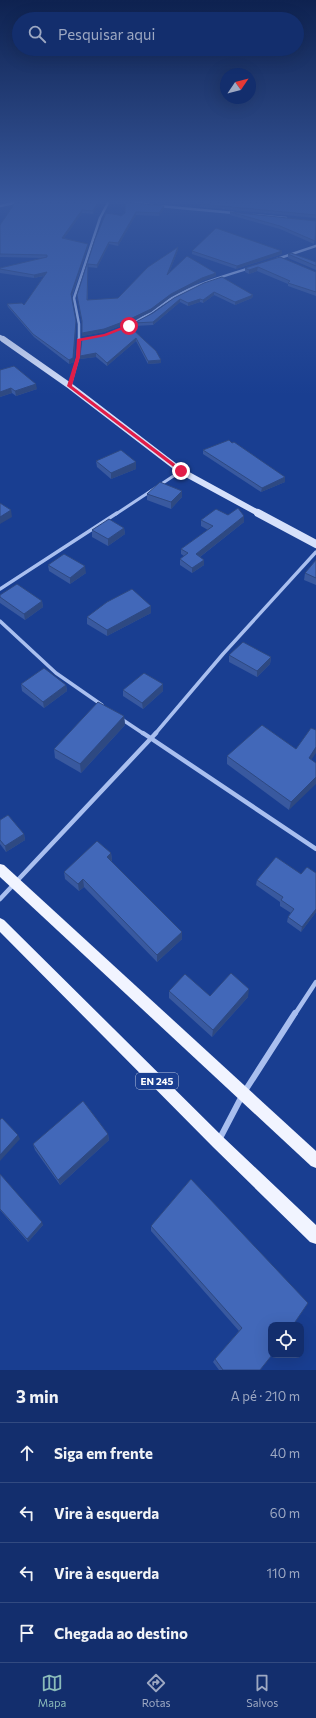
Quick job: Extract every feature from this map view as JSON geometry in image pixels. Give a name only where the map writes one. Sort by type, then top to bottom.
[{"type":"main road","points":[[0,337],[70,386],[181,471],[316,544]]},
{"type":"main road","points":[[0,869],[316,1161]]},
{"type":"main road","name":"EN 245","points":[[0,924],[218,1142],[316,1236]]},
{"type":"street","points":[[70,386],[78,357],[79,340],[79,324],[74,298],[84,267]]},
{"type":"street","points":[[123,328],[142,319],[172,299],[203,283],[252,268]]},
{"type":"street","points":[[79,340],[85,339]]},
{"type":"street","points":[[0,589],[181,471]]},
{"type":"street","points":[[0,899],[16,884],[151,739],[222,654],[316,552]]},
{"type":"street","points":[[0,621],[56,673],[107,708]]},
{"type":"street","points":[[113,713],[316,849]]},
{"type":"street","points":[[218,1142],[243,1094],[316,982]]},
{"type":"building","points":[[80,267],[71,294],[76,321],[73,358],[69,360],[33,334],[7,304],[22,303],[24,305],[47,272],[34,275],[0,268]]},
{"type":"building","points":[[86,267],[88,267],[87,300],[118,298],[148,267],[170,267],[167,275],[175,267],[206,267],[216,273],[202,278],[171,294],[151,309],[128,320],[104,329],[82,333],[82,321],[77,295]]},
{"type":"building","points":[[248,267],[304,267],[316,272],[316,292],[288,283],[290,281],[258,267],[249,270],[245,268]]},
{"type":"building","points":[[222,277],[253,295],[235,302],[214,292],[203,300],[200,299],[188,303],[180,299],[153,322],[134,323],[153,313],[174,298],[204,283]]},
{"type":"building","points":[[129,326],[156,351],[161,360],[148,361],[136,338],[107,363],[96,353],[80,356],[82,339],[106,335]]},
{"type":"building","points":[[14,366],[36,384],[15,391],[11,388],[0,392],[0,370]]},
{"type":"building","points":[[229,440],[285,477],[262,488],[203,450]]},
{"type":"building","points":[[121,450],[136,462],[111,473],[96,461]]},
{"type":"building","points":[[160,482],[182,491],[171,502],[147,494]]},
{"type":"building","points":[[0,503],[11,510],[0,517]]},
{"type":"building","points":[[238,508],[244,516],[196,554],[204,560],[192,568],[180,559],[188,553],[181,549],[213,526],[201,520],[216,509],[228,515]]},
{"type":"building","points":[[109,519],[124,528],[108,539],[92,530]]},
{"type":"building","points":[[64,554],[85,566],[70,578],[48,565]]},
{"type":"building","points":[[316,560],[316,578],[305,573]]},
{"type":"building","points":[[17,584],[42,601],[24,614],[0,597],[0,595]]},
{"type":"building","points":[[132,589],[151,606],[107,630],[87,617],[107,602]]},
{"type":"building","points":[[243,642],[271,657],[257,671],[229,655]]},
{"type":"building","points":[[44,668],[66,685],[43,702],[21,684]]},
{"type":"building","points":[[144,673],[163,684],[142,703],[123,690]]},
{"type":"building","points":[[98,702],[124,716],[80,764],[54,749]]},
{"type":"building","points":[[262,725],[296,749],[311,728],[316,730],[316,747],[309,758],[316,763],[316,777],[291,802],[227,756]]},
{"type":"building","points":[[8,815],[24,834],[5,846],[0,840],[0,820]]},
{"type":"building","points":[[97,841],[111,853],[107,857],[182,932],[157,955],[83,879],[78,884],[64,872]]},
{"type":"building","points":[[276,857],[301,874],[307,867],[316,873],[316,909],[302,927],[288,917],[294,909],[281,900],[283,897],[257,880]]},
{"type":"building","points":[[231,973],[249,989],[213,1030],[169,991],[185,974],[210,996]]},
{"type":"building","points":[[83,1101],[108,1134],[58,1180],[33,1144]]},
{"type":"building","points":[[2,1118],[18,1135],[0,1155],[0,1120]]},
{"type":"building","points":[[0,1174],[42,1222],[27,1239],[0,1209]]},
{"type":"building","points":[[191,1179],[308,1303],[295,1322],[268,1322],[268,1358],[270,1358],[260,1370],[223,1370],[215,1359],[242,1328],[151,1226]]},
{"type":"route","points":[[129,326],[105,335],[79,340],[78,357],[70,386],[181,471]]}]
